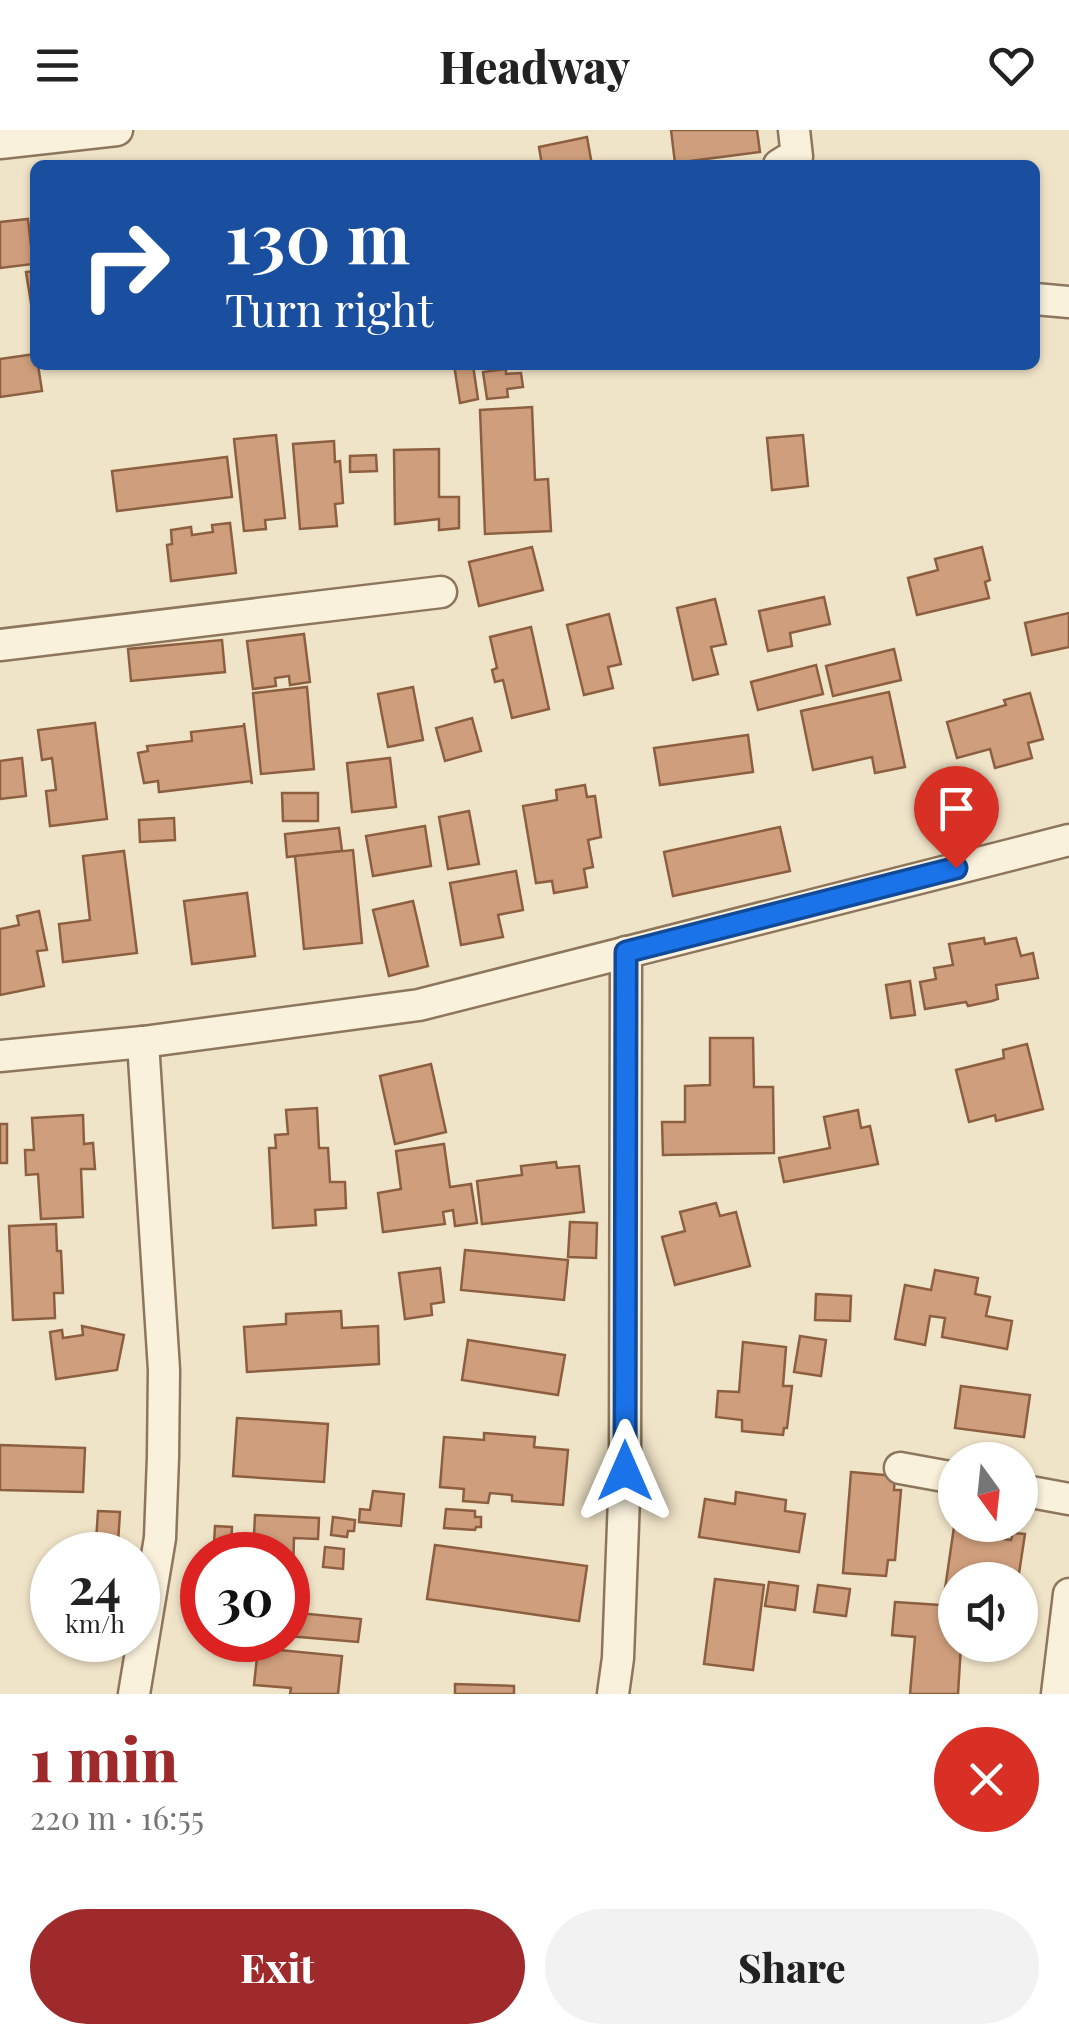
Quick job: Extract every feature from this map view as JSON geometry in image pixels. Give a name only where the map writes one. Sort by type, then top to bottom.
[{"type":"street","points":[[0,143],[118,130]]},
{"type":"street","points":[[787,160],[797,157],[794,130]]},
{"type":"street","points":[[1040,299],[1069,302]]},
{"type":"street","points":[[0,645],[440,592]]},
{"type":"street","points":[[0,1056],[143,1042],[419,1005],[1069,840]]},
{"type":"street","points":[[612,1694],[618,1658],[625,1471],[626,952]]},
{"type":"street","points":[[134,1694],[160,1538],[164,1440],[164,1370],[143,1042]]},
{"type":"street","points":[[900,1468],[938,1475]]},
{"type":"street","points":[[1038,1493],[1069,1499]]},
{"type":"street","points":[[1058,1694],[1069,1594]]},
{"type":"building","points":[[671,130],[757,130],[760,152],[675,160]]},
{"type":"building","points":[[587,137],[591,160],[541,160],[539,147]]},
{"type":"building","points":[[28,219],[30,264],[0,268],[0,222]]},
{"type":"building","points":[[30,355],[30,370],[39,370],[42,391],[0,397],[0,359]]},
{"type":"building","points":[[455,370],[474,370],[478,399],[460,403]]},
{"type":"building","points":[[483,372],[521,373],[523,387],[507,389],[508,397],[487,399]]},
{"type":"building","points":[[532,407],[535,480],[548,479],[551,531],[485,534],[480,410]]},
{"type":"building","points":[[276,435],[285,518],[265,520],[266,529],[244,531],[234,439]]},
{"type":"building","points":[[803,435],[808,486],[772,490],[767,438]]},
{"type":"building","points":[[334,441],[335,462],[340,461],[343,503],[335,504],[337,526],[300,529],[293,444]]},
{"type":"building","points":[[439,449],[439,497],[459,497],[459,528],[439,530],[439,519],[395,524],[394,450]]},
{"type":"building","points":[[376,455],[377,471],[350,472],[350,456]]},
{"type":"building","points":[[227,457],[232,497],[117,511],[112,471]]},
{"type":"building","points":[[230,523],[236,573],[171,581],[167,545],[172,544],[171,530],[191,527],[192,535],[213,532],[212,525]]},
{"type":"building","points":[[532,547],[543,590],[479,606],[469,562]]},
{"type":"building","points":[[982,547],[990,580],[985,582],[989,598],[917,615],[908,578],[938,570],[935,559]]},
{"type":"building","points":[[824,597],[830,624],[790,633],[792,646],[768,651],[759,611]]},
{"type":"building","points":[[715,599],[726,644],[711,647],[718,674],[693,680],[677,608]]},
{"type":"building","points":[[1069,613],[1069,647],[1032,655],[1025,623]]},
{"type":"building","points":[[609,614],[621,664],[608,667],[613,688],[584,695],[567,625]]},
{"type":"building","points":[[531,627],[549,709],[512,718],[503,680],[495,682],[492,670],[497,668],[490,637]]},
{"type":"building","points":[[304,634],[310,682],[290,685],[289,676],[275,678],[276,686],[253,689],[247,641]]},
{"type":"building","points":[[222,640],[225,672],[131,681],[128,649]]},
{"type":"building","points":[[894,649],[901,680],[833,696],[826,666]]},
{"type":"building","points":[[816,665],[823,694],[758,710],[751,682]]},
{"type":"building","points":[[307,687],[314,769],[261,774],[253,693]]},
{"type":"building","points":[[413,687],[423,740],[388,747],[378,694]]},
{"type":"building","points":[[889,692],[905,767],[875,773],[872,757],[813,770],[801,711]]},
{"type":"building","points":[[1030,693],[1043,739],[1028,743],[1032,758],[995,768],[990,749],[957,758],[947,722],[1006,705],[1004,700]]},
{"type":"building","points":[[472,718],[481,751],[445,761],[436,728]]},
{"type":"building","points":[[95,723],[107,819],[50,826],[46,791],[56,790],[52,758],[42,760],[38,730]]},
{"type":"building","points":[[244,723],[252,784],[251,781],[159,792],[158,781],[144,783],[138,753],[148,751],[147,746],[192,741],[191,732]]},
{"type":"building","points":[[748,735],[753,772],[660,785],[654,748]]},
{"type":"building","points":[[22,758],[26,796],[0,799],[0,761]]},
{"type":"building","points":[[390,758],[396,807],[352,812],[347,763]]},
{"type":"building","points":[[585,785],[587,797],[595,796],[601,837],[588,840],[593,867],[584,869],[587,887],[554,893],[552,881],[536,883],[523,806],[557,800],[556,790]]},
{"type":"building","points":[[282,793],[318,793],[318,821],[283,821]]},
{"type":"building","points":[[469,811],[479,864],[448,869],[439,817]]},
{"type":"building","points":[[174,818],[175,840],[140,842],[139,820]]},
{"type":"building","points":[[425,826],[431,866],[373,876],[366,836]]},
{"type":"building","points":[[780,827],[790,871],[673,896],[664,852]]},
{"type":"building","points":[[339,828],[342,851],[287,857],[285,834]]},
{"type":"building","points":[[353,850],[362,943],[304,949],[295,856]]},
{"type":"building","points":[[124,851],[137,953],[63,962],[59,924],[90,920],[83,856]]},
{"type":"building","points":[[516,871],[523,910],[498,915],[503,937],[461,945],[450,883]]},
{"type":"building","points":[[247,893],[255,956],[192,964],[184,901]]},
{"type":"building","points":[[413,901],[428,966],[389,976],[373,910]]},
{"type":"building","points":[[39,911],[47,950],[37,951],[44,986],[0,995],[0,929],[19,925],[17,916]]},
{"type":"building","points":[[984,938],[985,944],[1016,938],[1021,956],[1033,953],[1038,978],[996,985],[998,999],[992,1001],[925,1009],[920,982],[936,979],[934,968],[953,965],[949,944]]},
{"type":"building","points":[[910,981],[915,1015],[891,1018],[886,985]]},
{"type":"building","points":[[710,1038],[753,1038],[754,1087],[773,1087],[774,1153],[663,1155],[662,1122],[685,1122],[685,1086],[710,1085]]},
{"type":"building","points":[[1027,1044],[1043,1109],[996,1121],[995,1115],[969,1122],[956,1070],[1004,1058],[1003,1050]]},
{"type":"building","points":[[431,1064],[446,1132],[395,1144],[380,1076]]},
{"type":"building","points":[[317,1108],[319,1148],[328,1148],[330,1182],[345,1182],[346,1208],[315,1210],[316,1225],[273,1228],[269,1148],[276,1148],[275,1135],[288,1134],[286,1110]]},
{"type":"building","points":[[858,1110],[861,1128],[870,1126],[878,1164],[784,1182],[779,1158],[830,1148],[824,1117]]},
{"type":"building","points":[[83,1115],[84,1144],[93,1143],[95,1169],[81,1169],[83,1217],[41,1219],[38,1174],[26,1175],[25,1150],[34,1150],[32,1118]]},
{"type":"building","points":[[0,1124],[7,1124],[7,1163],[0,1163]]},
{"type":"building","points":[[444,1144],[450,1187],[471,1184],[477,1223],[455,1226],[453,1210],[443,1212],[445,1224],[383,1232],[378,1193],[401,1189],[396,1151]]},
{"type":"building","points":[[556,1162],[557,1168],[579,1166],[584,1212],[482,1224],[477,1181],[522,1175],[521,1166]]},
{"type":"building","points":[[716,1203],[720,1216],[736,1212],[750,1266],[675,1285],[662,1237],[685,1231],[680,1212]]},
{"type":"building","points":[[570,1222],[597,1223],[596,1258],[568,1257]]},
{"type":"building","points":[[56,1224],[63,1293],[54,1293],[55,1318],[13,1320],[9,1226]]},
{"type":"building","points":[[465,1250],[568,1260],[564,1300],[461,1290]]},
{"type":"building","points":[[440,1268],[444,1302],[431,1304],[432,1315],[405,1319],[399,1273]]},
{"type":"building","points":[[935,1270],[978,1278],[975,1294],[990,1297],[986,1316],[1012,1321],[1007,1349],[942,1337],[945,1318],[930,1316],[925,1345],[895,1339],[905,1285],[931,1290]]},
{"type":"building","points":[[816,1294],[851,1296],[850,1321],[815,1320]]},
{"type":"building","points":[[341,1311],[342,1328],[378,1326],[379,1364],[247,1372],[244,1327],[286,1324],[286,1314]]},
{"type":"building","points":[[82,1326],[124,1335],[117,1370],[56,1379],[50,1332],[62,1330],[63,1338],[83,1335]]},
{"type":"building","points":[[800,1336],[826,1340],[821,1376],[794,1372]]},
{"type":"building","points":[[468,1340],[565,1355],[558,1395],[462,1380]]},
{"type":"building","points":[[743,1342],[786,1347],[783,1386],[792,1386],[783,1435],[742,1431],[742,1420],[716,1417],[718,1391],[739,1392]]},
{"type":"building","points":[[961,1386],[1030,1395],[1024,1437],[955,1428]]},
{"type":"building","points":[[237,1418],[328,1424],[324,1482],[233,1476]]},
{"type":"building","points":[[484,1433],[535,1437],[534,1447],[568,1450],[563,1505],[512,1501],[512,1495],[490,1493],[488,1503],[463,1501],[464,1489],[440,1487],[444,1437],[484,1440]]},
{"type":"building","points":[[0,1445],[85,1448],[83,1492],[0,1490]]},
{"type":"building","points":[[851,1472],[895,1476],[894,1490],[901,1490],[895,1560],[888,1560],[886,1576],[843,1573]]},
{"type":"building","points":[[373,1491],[404,1494],[401,1526],[359,1522],[360,1509],[370,1510]]},
{"type":"building","points":[[736,1492],[786,1500],[785,1511],[805,1514],[799,1552],[699,1537],[705,1499],[735,1504]]},
{"type":"building","points":[[446,1509],[475,1511],[475,1517],[481,1517],[481,1527],[444,1528]]},
{"type":"building","points":[[98,1511],[120,1512],[119,1532],[97,1532]]},
{"type":"building","points":[[255,1515],[319,1518],[318,1539],[310,1539],[310,1532],[254,1532]]},
{"type":"building","points":[[333,1517],[355,1520],[354,1531],[348,1531],[347,1537],[331,1535]]},
{"type":"building","points":[[215,1526],[232,1527],[232,1532],[215,1532]]},
{"type":"building","points":[[952,1542],[1024,1542],[1021,1562],[949,1562]]},
{"type":"building","points":[[435,1545],[587,1566],[579,1621],[427,1599]]},
{"type":"building","points":[[325,1547],[344,1549],[343,1569],[323,1567]]},
{"type":"building","points":[[715,1579],[764,1585],[753,1670],[704,1664]]},
{"type":"building","points":[[769,1582],[798,1586],[795,1610],[765,1606]]},
{"type":"building","points":[[818,1585],[850,1589],[846,1616],[814,1612]]},
{"type":"building","points":[[895,1602],[938,1605],[938,1662],[960,1662],[958,1694],[910,1694],[915,1637],[892,1635]]},
{"type":"building","points":[[310,1614],[361,1619],[358,1642],[310,1638]]},
{"type":"building","points":[[310,1653],[342,1656],[338,1694],[290,1694],[291,1688],[254,1685],[256,1662],[310,1662]]},
{"type":"building","points":[[455,1684],[514,1686],[514,1694],[455,1694]]},
{"type":"route","points":[[625,1471],[626,952],[956,868]]}]
